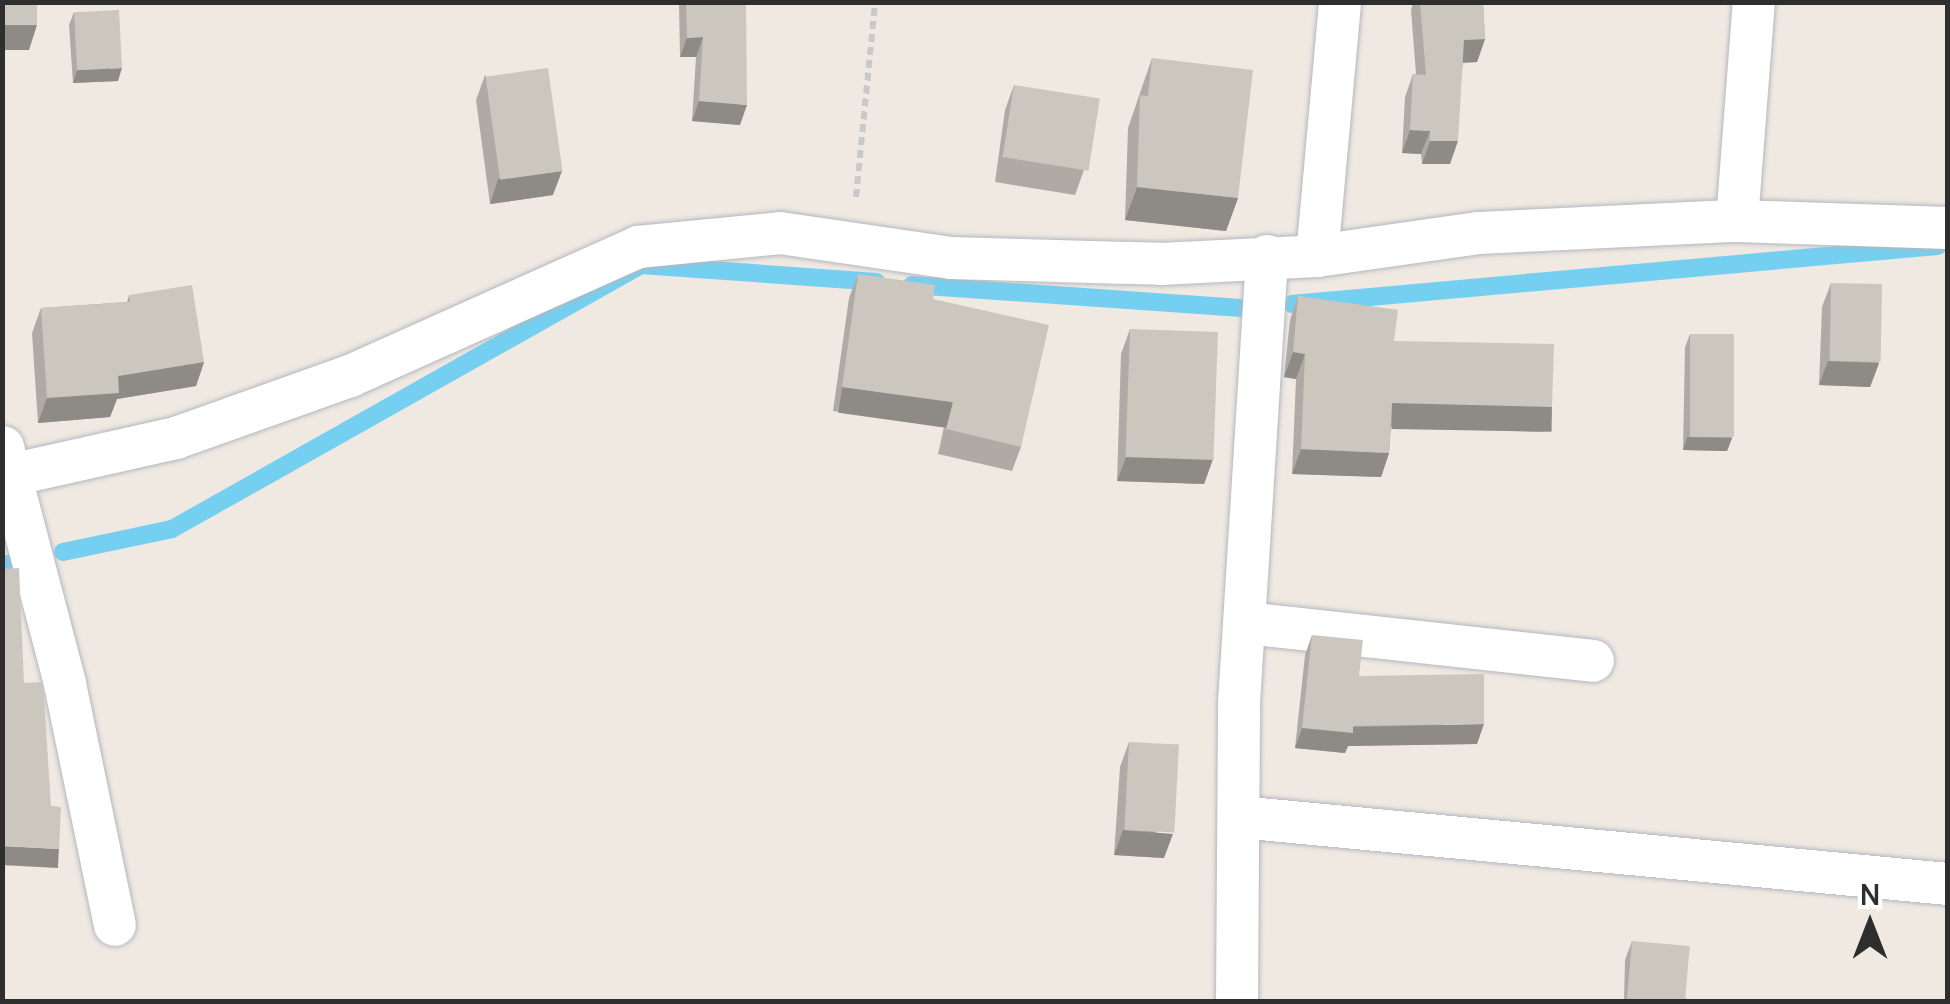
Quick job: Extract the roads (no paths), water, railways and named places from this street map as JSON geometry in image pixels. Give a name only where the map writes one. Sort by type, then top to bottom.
[{"type":"street","points":[[1318,256],[1340,2]]},
{"type":"street","points":[[1737,221],[1754,2]]},
{"type":"street","points":[[115,925],[66,684],[5,466],[176,438],[350,376],[638,247],[780,233],[952,258],[1161,264],[1318,256],[1479,233],[1737,221],[1948,228]]},
{"type":"street","points":[[1237,1002],[1244,623],[1267,256]]},
{"type":"street","points":[[1244,623],[1594,661]]},
{"type":"street","points":[[1239,817],[1948,884]]},
{"type":"waterway","points":[[1292,304],[1937,246]]},
{"type":"waterway","points":[[63,552],[172,529],[641,265],[876,282]]},
{"type":"waterway","points":[[912,285],[1245,308]]},
{"type":"waterway","points":[[2,565],[32,559]]}]
